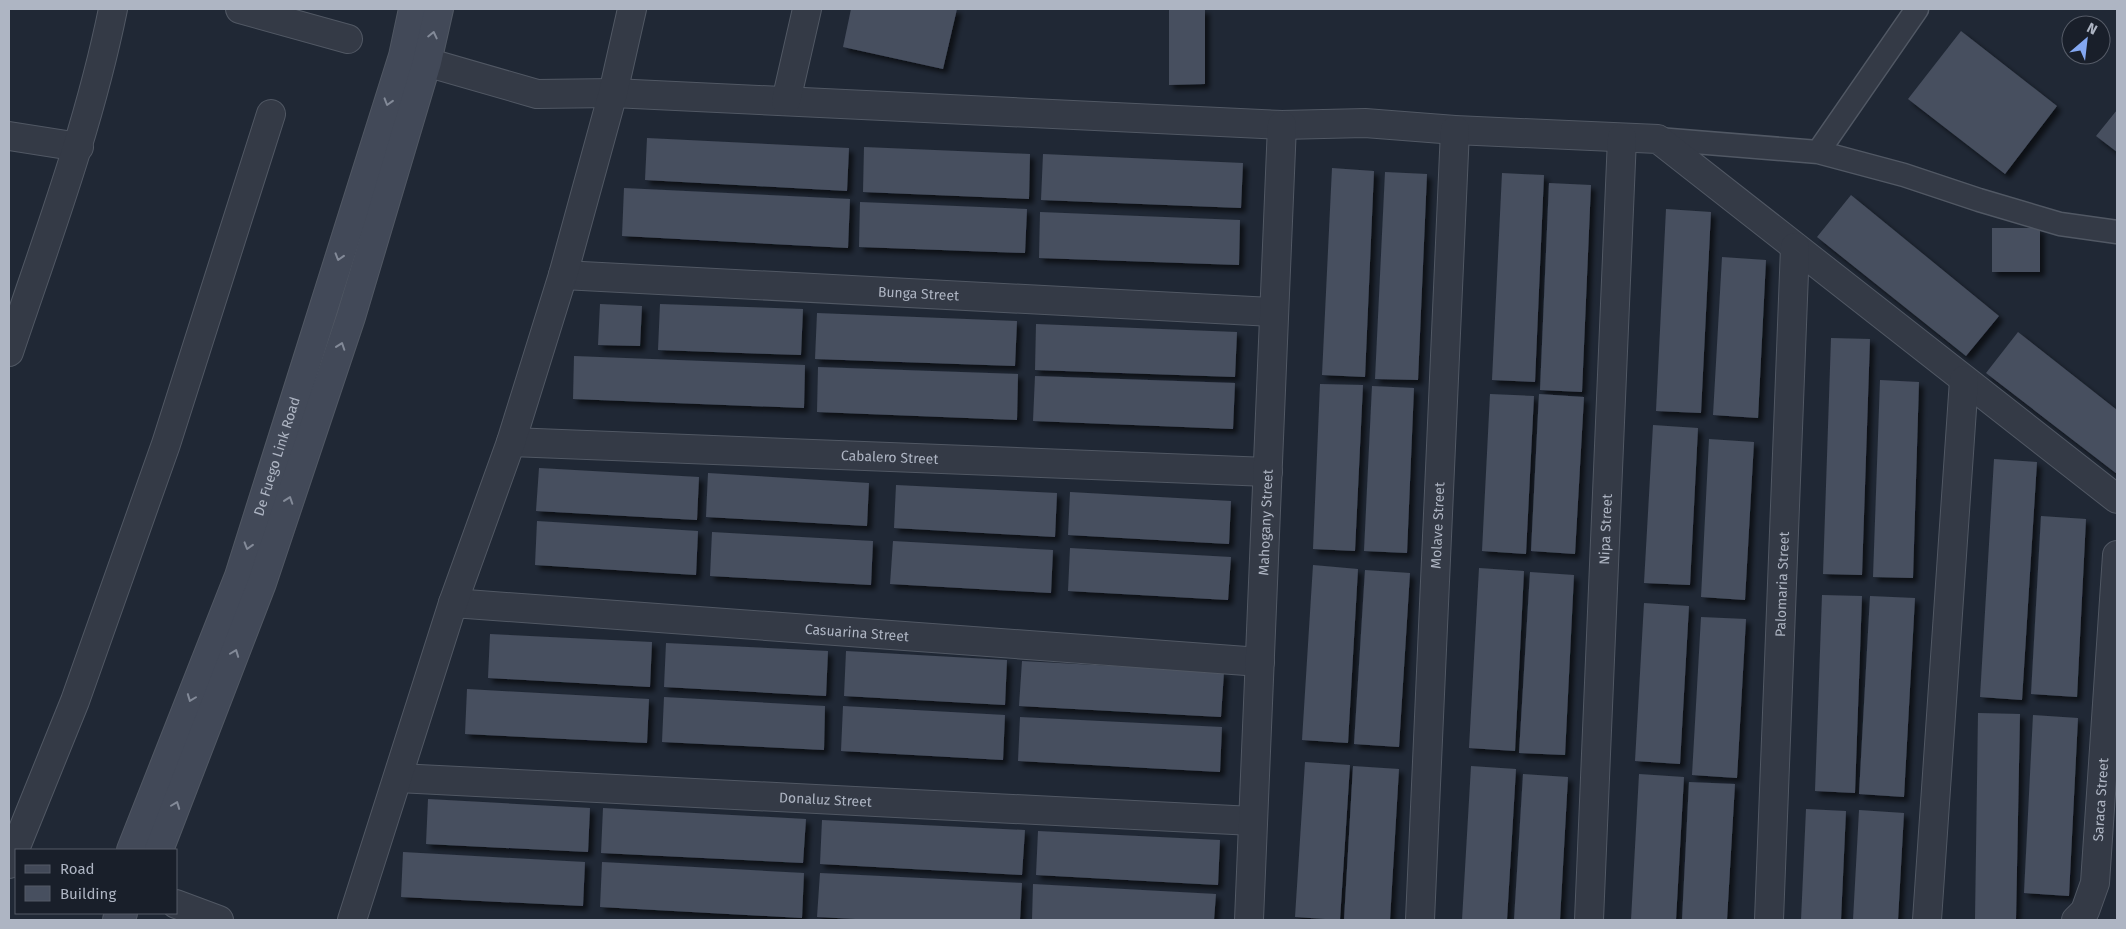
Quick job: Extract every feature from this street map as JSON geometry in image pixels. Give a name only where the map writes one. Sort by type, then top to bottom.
[{"type":"street","points":[[9,352],[79,147],[101,68],[113,9]]},
{"type":"street","points":[[240,9],[297,16],[348,38]]},
{"type":"street","points":[[413,9],[415,59]]},
{"type":"street","points":[[415,59],[439,9]]},
{"type":"street","points":[[352,920],[453,603],[511,442],[563,275],[613,93],[632,9]]},
{"type":"street","points":[[786,101],[807,9]]},
{"type":"street","points":[[415,59],[537,94],[613,93],[1282,125],[1365,123],[1455,130],[1658,139],[2117,499]]},
{"type":"street","name":"De Fuego Link Road","points":[[130,849],[239,576],[415,59]]},
{"type":"street","name":"De Fuego Link Road","points":[[159,849],[262,583],[351,317],[415,59]]},
{"type":"street","points":[[15,849],[75,701],[166,444],[271,114]]},
{"type":"street","name":"Mahogany Street","points":[[1249,920],[1282,125]]},
{"type":"street","name":"Molave Street","points":[[1420,920],[1455,130]]},
{"type":"street","points":[[9,136],[79,147]]},
{"type":"street","name":"Nipa Street","points":[[1590,920],[1622,138]]},
{"type":"street","name":"Palomaria Street","points":[[1769,920],[1795,247]]},
{"type":"street","name":"Bunga Street","points":[[563,275],[1274,312]]},
{"type":"street","points":[[1927,920],[1964,380]]},
{"type":"street","name":"Cabalero Street","points":[[511,442],[1268,472]]},
{"type":"street","name":"Saraca Street","points":[[2076,920],[2085,911],[2095,882],[2117,555]]},
{"type":"street","name":"Casuarina Street","points":[[453,603],[1260,662]]},
{"type":"street","name":"Donaluz Street","points":[[398,778],[1253,821]]},
{"type":"street","points":[[9,864],[15,849]]},
{"type":"street","points":[[178,905],[219,920]]},
{"type":"lane","points":[[1818,152],[1918,9]]},
{"type":"lane","points":[[1658,139],[1818,152],[1904,175],[2060,224],[2117,232]]},
{"type":"building","points":[[851,9],[957,9],[943,69],[843,47]]},
{"type":"building","points":[[1169,9],[1205,9],[1205,84],[1169,85]]},
{"type":"building","points":[[1961,31],[2057,106],[2005,174],[1908,99]]},
{"type":"building","points":[[2117,110],[2117,152],[2096,136]]},
{"type":"building","points":[[647,138],[849,148],[847,191],[645,180]]},
{"type":"building","points":[[864,147],[1030,154],[1029,199],[863,192]]},
{"type":"building","points":[[1043,154],[1243,163],[1241,208],[1041,200]]},
{"type":"building","points":[[1332,168],[1374,171],[1365,377],[1322,375]]},
{"type":"building","points":[[1385,172],[1427,174],[1418,380],[1375,379]]},
{"type":"building","points":[[1502,173],[1544,175],[1535,382],[1492,380]]},
{"type":"building","points":[[1549,183],[1591,185],[1582,392],[1540,390]]},
{"type":"building","points":[[624,188],[850,199],[848,248],[622,236]]},
{"type":"building","points":[[1851,195],[1999,316],[1966,356],[1817,237]]},
{"type":"building","points":[[860,202],[1027,209],[1025,253],[859,247]]},
{"type":"building","points":[[1666,209],[1711,212],[1701,413],[1656,411]]},
{"type":"building","points":[[1040,212],[1240,220],[1239,265],[1039,258]]},
{"type":"building","points":[[1992,228],[2040,228],[2040,272],[1992,272]]},
{"type":"building","points":[[1722,257],[1766,260],[1758,418],[1713,415]]},
{"type":"building","points":[[600,304],[642,306],[640,346],[598,345]]},
{"type":"building","points":[[660,304],[803,309],[801,355],[658,350]]},
{"type":"building","points":[[817,313],[1017,321],[1015,366],[815,359]]},
{"type":"building","points":[[1036,324],[1237,332],[1235,377],[1035,370]]},
{"type":"building","points":[[2018,332],[2117,410],[2117,474],[1986,373]]},
{"type":"building","points":[[1831,338],[1870,339],[1862,575],[1823,574]]},
{"type":"building","points":[[574,356],[805,365],[804,408],[573,399]]},
{"type":"building","points":[[818,367],[1018,374],[1017,420],[817,412]]},
{"type":"building","points":[[1035,376],[1235,383],[1233,429],[1033,421]]},
{"type":"building","points":[[1880,380],[1919,382],[1913,578],[1873,577]]},
{"type":"building","points":[[1320,384],[1363,385],[1355,551],[1313,549]]},
{"type":"building","points":[[1372,386],[1414,388],[1407,553],[1364,551]]},
{"type":"building","points":[[1490,394],[1534,396],[1526,554],[1482,551]]},
{"type":"building","points":[[1539,394],[1584,397],[1575,554],[1531,551]]},
{"type":"building","points":[[1653,425],[1698,428],[1690,585],[1644,583]]},
{"type":"building","points":[[1709,439],[1754,442],[1745,600],[1701,597]]},
{"type":"building","points":[[1994,459],[2037,462],[2022,700],[1980,697]]},
{"type":"building","points":[[539,468],[699,477],[697,520],[536,511]]},
{"type":"building","points":[[708,473],[869,483],[867,526],[706,517]]},
{"type":"building","points":[[896,485],[1057,493],[1055,537],[894,528]]},
{"type":"building","points":[[1070,492],[1231,501],[1229,544],[1068,535]]},
{"type":"building","points":[[2041,516],[2086,519],[2077,697],[2031,694]]},
{"type":"building","points":[[537,521],[698,531],[696,575],[535,565]]},
{"type":"building","points":[[712,532],[873,541],[871,585],[710,576]]},
{"type":"building","points":[[893,541],[1053,550],[1051,593],[890,584]]},
{"type":"building","points":[[1070,548],[1231,557],[1228,600],[1068,591]]},
{"type":"building","points":[[1313,565],[1358,569],[1348,743],[1302,740]]},
{"type":"building","points":[[1479,568],[1524,571],[1515,751],[1469,748]]},
{"type":"building","points":[[1365,570],[1410,573],[1399,747],[1354,744]]},
{"type":"building","points":[[1530,572],[1574,575],[1565,755],[1519,753]]},
{"type":"building","points":[[1822,595],[1862,596],[1855,793],[1815,791]]},
{"type":"building","points":[[1870,596],[1915,598],[1904,797],[1859,794]]},
{"type":"building","points":[[1644,603],[1689,606],[1680,764],[1635,761]]},
{"type":"building","points":[[1701,617],[1746,619],[1737,778],[1692,775]]},
{"type":"building","points":[[490,634],[652,642],[650,687],[488,678]]},
{"type":"building","points":[[666,643],[828,651],[826,696],[664,687]]},
{"type":"building","points":[[846,651],[1007,660],[1005,705],[844,696]]},
{"type":"building","points":[[1022,661],[1224,672],[1221,717],[1019,706]]},
{"type":"building","points":[[467,689],[649,699],[647,743],[465,734]]},
{"type":"building","points":[[664,697],[825,706],[824,750],[662,742]]},
{"type":"building","points":[[843,706],[1005,715],[1003,760],[841,751]]},
{"type":"building","points":[[1978,713],[2020,714],[2016,920],[1975,920]]},
{"type":"building","points":[[2033,715],[2078,718],[2069,896],[2024,893]]},
{"type":"building","points":[[1020,717],[1222,727],[1220,772],[1018,761]]},
{"type":"building","points":[[1305,762],[1350,765],[1340,920],[1295,917]]},
{"type":"building","points":[[1353,766],[1399,769],[1390,920],[1344,920]]},
{"type":"building","points":[[1471,766],[1516,769],[1507,920],[1462,920]]},
{"type":"building","points":[[1523,774],[1568,777],[1560,920],[1514,920]]},
{"type":"building","points":[[1639,774],[1684,777],[1676,920],[1631,920]]},
{"type":"building","points":[[1689,782],[1735,784],[1727,920],[1682,920]]},
{"type":"building","points":[[428,799],[590,808],[588,852],[426,844]]},
{"type":"building","points":[[603,808],[806,819],[803,863],[601,853]]},
{"type":"building","points":[[1806,809],[1846,811],[1841,920],[1801,920]]},
{"type":"building","points":[[1859,810],[1904,813],[1898,920],[1853,920]]},
{"type":"building","points":[[822,820],[1025,830],[1022,875],[820,864]]},
{"type":"building","points":[[1038,831],[1220,840],[1218,885],[1036,875]]},
{"type":"building","points":[[403,852],[585,862],[583,906],[401,897]]},
{"type":"building","points":[[602,862],[804,873],[802,918],[600,907]]},
{"type":"building","points":[[820,873],[1022,883],[1020,920],[875,920],[817,917]]},
{"type":"building","points":[[1033,884],[1216,894],[1214,920],[1032,920]]}]
